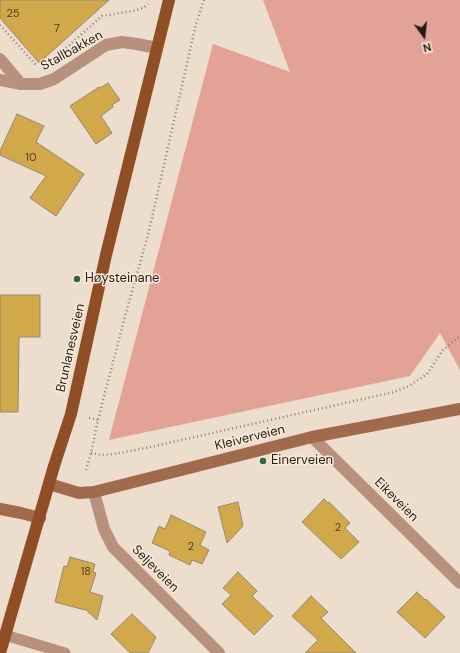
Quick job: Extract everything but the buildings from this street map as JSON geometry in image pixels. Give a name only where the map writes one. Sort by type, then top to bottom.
[{"type":"main road","name":"Brunlanesveien","points":[[0,653],[71,414],[106,255],[169,0]]},
{"type":"street","name":"Stallbakken","points":[[0,80],[21,84],[40,84],[54,79],[106,45],[122,42],[157,48]]},
{"type":"street","points":[[0,59],[21,84]]},
{"type":"street","name":"Kleiverveien","points":[[49,484],[79,493],[94,492],[312,437],[460,409]]},
{"type":"street","name":"Eikeveien","points":[[312,437],[460,583]]},
{"type":"street","name":"Seljeveien","points":[[94,492],[104,528],[113,546],[219,653]]},
{"type":"street","points":[[0,509],[40,518]]},
{"type":"lane","points":[[5,635],[65,653]]},
{"type":"path","points":[[66,48],[102,16],[143,8],[150,2],[150,0]]},
{"type":"path","points":[[86,470],[124,320],[148,235],[196,24],[204,0]]},
{"type":"path","points":[[0,25],[36,65],[40,66]]},
{"type":"path","points":[[91,453],[102,455],[114,454],[146,448],[394,392],[409,386],[427,374],[443,350],[460,336]]},
{"type":"path","points":[[88,418],[98,420]]},
{"type":"shaded area","points":[[263,0],[460,0],[460,370],[440,333],[410,376],[109,440],[213,44],[290,72]]},
{"type":"place","name":"Høysteinane","points":[[77,279]]},
{"type":"place","name":"Einerveien","points":[[263,461]]}]
